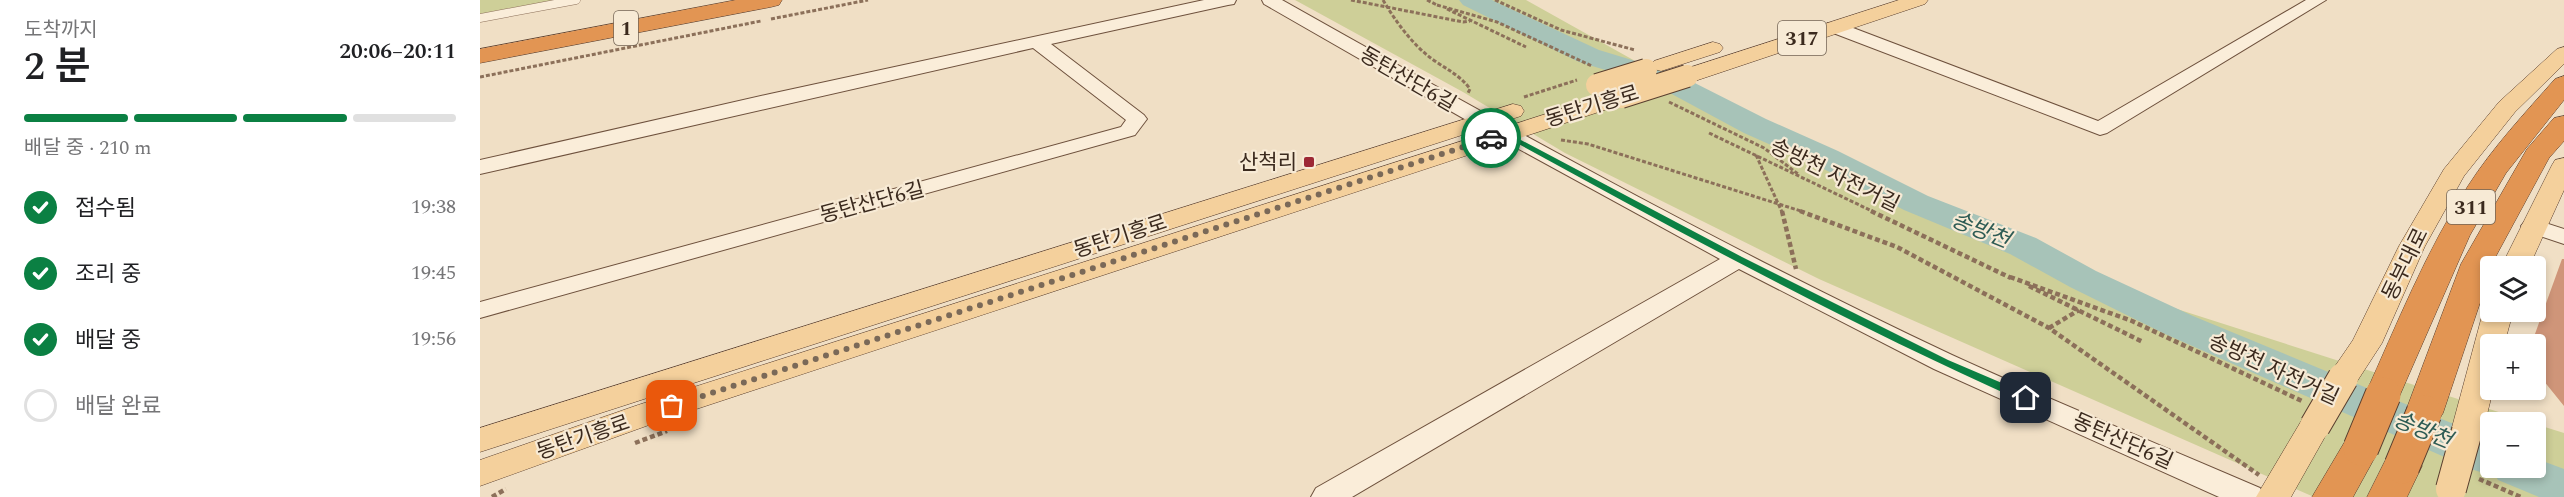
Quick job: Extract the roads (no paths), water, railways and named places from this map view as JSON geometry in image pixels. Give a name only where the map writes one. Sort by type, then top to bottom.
[{"type":"highway","name":"1","points":[[480,39],[692,0]]},
{"type":"highway","name":"1","points":[[480,56],[771,0]]},
{"type":"highway","name":"동부대로","points":[[2332,497],[2361,448],[2446,253],[2483,186],[2560,68]]},
{"type":"highway","name":"311","points":[[2396,486],[2477,264],[2537,155],[2564,124]]},
{"type":"main road","name":"동탄기흥로","points":[[480,473],[649,413],[1493,127],[1661,65],[1863,0]]},
{"type":"main road","name":"동탄기흥로","points":[[1600,87],[1687,76],[1918,0]]},
{"type":"main road","name":"동부대로","points":[[2267,494],[2309,414],[2343,378],[2367,343],[2412,246],[2453,174],[2507,107],[2560,68]]},
{"type":"main road","name":"동탄기흥로","points":[[480,440],[1493,127]]},
{"type":"main road","points":[[2520,256],[2532,226],[2564,165]]},
{"type":"main road","points":[[2459,488],[2467,431],[2495,322]]},
{"type":"street","points":[[480,167],[1228,0]]},
{"type":"street","name":"동탄산단6길","points":[[1270,0],[1493,127],[1738,259],[1944,362],[2267,494]]},
{"type":"street","points":[[1834,27],[2100,129],[2318,0]]},
{"type":"street","name":"동탄산단6길","points":[[480,310],[1128,131],[1137,119],[1037,42]]},
{"type":"street","points":[[2532,226],[2564,237]]},
{"type":"street","points":[[1327,497],[1738,259]]},
{"type":"lane","points":[[480,18],[576,0]]},
{"type":"waterway","name":"송방천","points":[[1472,0],[1589,56],[1665,79],[1755,126],[1827,158],[1916,203],[2023,246],[2083,279],[2179,325],[2480,454]]},
{"type":"waterway","name":"송방천","points":[[2539,478],[2564,488]]},
{"type":"place","name":"산척리","points":[[1309,162]]}]
